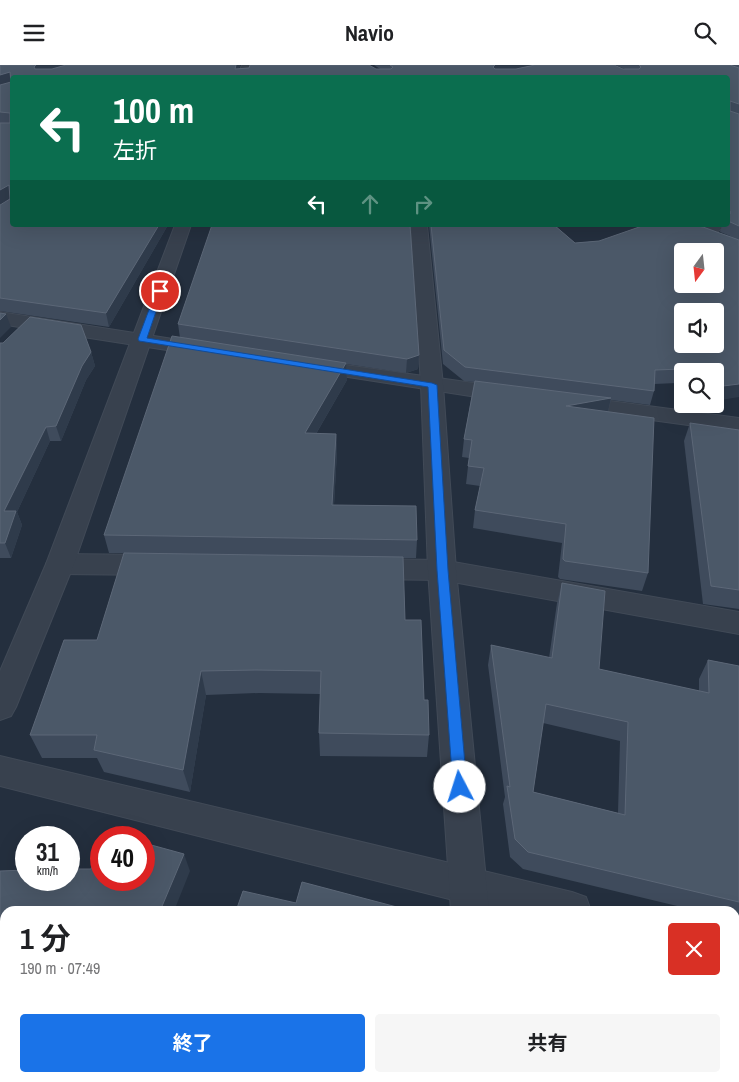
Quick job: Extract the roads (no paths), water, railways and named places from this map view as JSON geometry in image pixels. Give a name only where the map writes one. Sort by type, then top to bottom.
[{"type":"street","points":[[0,707],[60,563],[182,227]]},
{"type":"street","points":[[419,227],[432,385],[442,570],[469,899]]},
{"type":"street","points":[[687,227],[723,242]]},
{"type":"street","points":[[700,233],[713,227]]},
{"type":"street","points":[[0,318],[229,353]]},
{"type":"street","points":[[12,340],[29,323]]},
{"type":"street","points":[[287,363],[432,385],[739,425]]},
{"type":"street","points":[[60,563],[178,565]]},
{"type":"street","points":[[344,568],[442,570],[739,623]]},
{"type":"street","points":[[0,771],[469,899],[529,906]]}]
